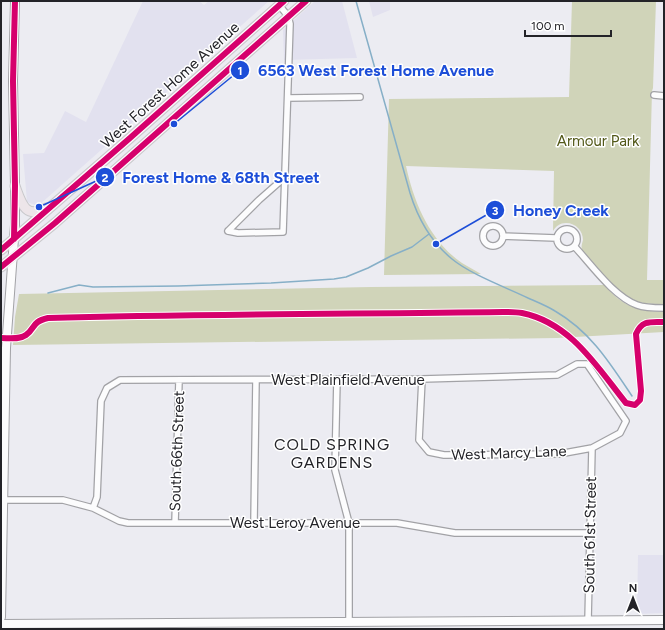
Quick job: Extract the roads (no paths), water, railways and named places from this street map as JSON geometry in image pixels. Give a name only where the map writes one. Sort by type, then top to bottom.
[{"type":"main road","name":"West Forest Home Avenue","points":[[1,267],[110,174],[306,1]]},
{"type":"main road","name":"West Forest Home Avenue","points":[[1,250],[282,3]]},
{"type":"main road","points":[[15,186],[23,206],[30,212],[41,211],[53,205]]},
{"type":"street","points":[[1,617],[4,500],[3,431],[6,348],[14,239],[14,1]]},
{"type":"street","points":[[282,3],[290,24],[283,232],[238,233],[228,231],[259,200],[284,178]]},
{"type":"street","points":[[654,95],[664,96]]},
{"type":"street","points":[[288,98],[360,97]]},
{"type":"street","points":[[565,228],[571,229],[575,232],[577,236],[574,246],[564,249],[558,244],[556,238],[561,230],[565,228]]},
{"type":"street","points":[[503,236],[556,238]]},
{"type":"street","points":[[574,246],[616,293],[626,300],[649,308],[664,308]]},
{"type":"street","name":"West Plainfield Avenue","points":[[93,508],[97,497],[101,401],[107,388],[120,380],[422,379],[557,375],[577,364],[587,364],[626,421]]},
{"type":"street","points":[[337,379],[335,470],[349,523],[349,622]]},
{"type":"street","name":"West Marcy Lane","points":[[422,379],[419,440],[430,452],[444,455],[559,454],[592,448],[620,433],[626,421]]},
{"type":"street","name":"South 66th Street","points":[[175,523],[179,380]]},
{"type":"street","points":[[254,522],[256,380]]},
{"type":"street","name":"South 61st Street","points":[[588,621],[592,448]]},
{"type":"street","name":"West Leroy Avenue","points":[[4,500],[63,500],[93,508],[119,521],[128,523],[397,523],[455,533],[590,533]]},
{"type":"street","points":[[1,624],[664,620]]},
{"type":"waterway","points":[[356,1],[410,193],[421,221],[431,237],[437,245],[459,265],[545,306],[568,319],[599,349],[632,396]]},
{"type":"waterway","points":[[48,293],[79,285],[93,287],[178,286],[334,279],[346,277],[368,268],[412,247],[429,234]]},
{"type":"place","name":"6563 West Forest Home Avenue","points":[[174,124]]},
{"type":"place","name":"Forest Home & 68th Street","points":[[39,207]]},
{"type":"place","name":"Honey Creek","points":[[436,244]]},
{"type":"district","name":"COLD SPRING GARDENS","points":[[332,453]]},
{"type":"park label","name":"Armour Park","points":[[598,141]]}]
